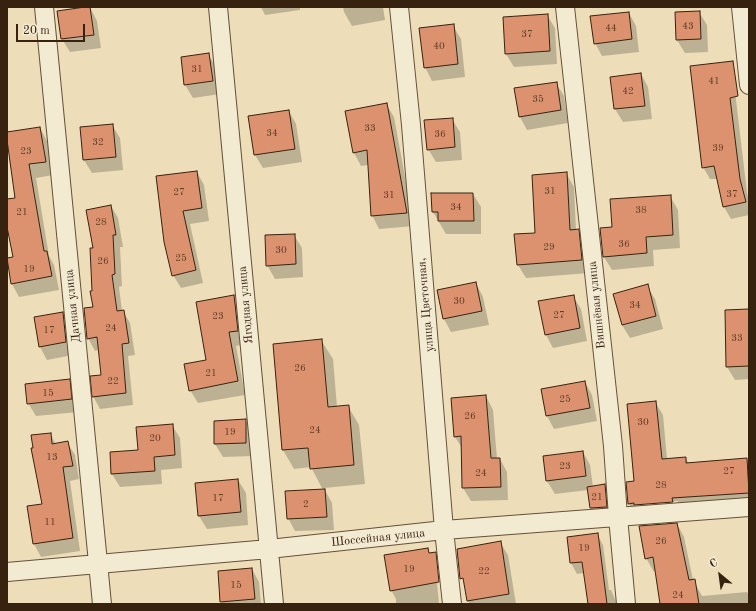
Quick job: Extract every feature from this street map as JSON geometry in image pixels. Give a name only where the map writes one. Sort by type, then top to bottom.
[{"type":"street","name":"Дачная улица","points":[[44,7],[102,604]]},
{"type":"street","name":"Ягодная улица","points":[[218,7],[274,604]]},
{"type":"street","name":"улица Цветочная,","points":[[399,7],[416,180],[444,530],[452,604]]},
{"type":"street","name":"Вишнёвая улица","points":[[565,7],[612,438],[626,604]]},
{"type":"street","points":[[741,7],[749,86]]},
{"type":"street","name":"Шоссейная улица","points":[[7,572],[269,549],[444,530],[749,507]]},
{"type":"building","points":[[90,7],[94,35],[61,39],[57,11]]},
{"type":"building","points":[[700,11],[701,39],[676,40],[675,12]]},
{"type":"building","points":[[629,12],[632,39],[594,44],[590,16]]},
{"type":"building","points":[[548,14],[550,51],[505,54],[503,17]]},
{"type":"building","points":[[454,24],[458,64],[424,68],[419,28]]},
{"type":"building","points":[[209,53],[213,81],[184,85],[181,57]]},
{"type":"building","points":[[733,61],[738,96],[730,98],[740,179],[746,202],[723,207],[714,166],[702,168],[690,66]]},
{"type":"building","points":[[641,73],[645,106],[614,109],[610,77]]},
{"type":"building","points":[[557,82],[561,110],[519,117],[514,88]]},
{"type":"building","points":[[387,103],[407,213],[371,216],[367,150],[353,153],[345,111]]},
{"type":"building","points":[[289,110],[295,149],[254,155],[248,116]]},
{"type":"building","points":[[453,118],[455,147],[427,150],[424,120]]},
{"type":"building","points":[[113,124],[116,157],[83,160],[80,127]]},
{"type":"building","points":[[40,127],[46,162],[29,164],[44,251],[47,251],[52,276],[11,284],[7,258],[13,257],[7,227],[7,199],[15,198],[7,132]]},
{"type":"building","points":[[197,171],[202,208],[183,211],[196,270],[172,276],[164,242],[156,176]]},
{"type":"building","points":[[567,172],[570,230],[579,229],[582,260],[517,265],[514,234],[535,233],[532,175]]},
{"type":"building","points":[[431,193],[473,193],[474,221],[438,221],[438,212],[432,212]]},
{"type":"building","points":[[671,195],[673,235],[646,237],[647,253],[603,257],[600,228],[612,227],[610,199]]},
{"type":"building","points":[[111,205],[116,235],[113,235],[115,274],[112,275],[117,311],[124,310],[129,343],[122,344],[126,393],[92,397],[90,376],[101,375],[97,337],[87,339],[84,308],[93,307],[90,291],[92,291],[90,248],[93,248],[86,210]]},
{"type":"building","points":[[295,234],[296,264],[266,266],[265,235]]},
{"type":"building","points":[[476,282],[482,311],[443,319],[437,290]]},
{"type":"building","points":[[648,284],[656,316],[622,325],[613,294]]},
{"type":"building","points":[[234,295],[238,331],[229,332],[238,381],[189,391],[184,364],[206,360],[196,302]]},
{"type":"building","points":[[574,295],[580,328],[545,335],[538,301]]},
{"type":"building","points":[[749,309],[749,366],[726,367],[725,310]]},
{"type":"building","points":[[63,312],[66,342],[39,347],[34,317]]},
{"type":"building","points":[[322,339],[328,407],[349,405],[354,465],[310,469],[308,448],[282,450],[273,344]]},
{"type":"building","points":[[70,379],[72,399],[27,404],[25,384]]},
{"type":"building","points":[[585,381],[590,408],[546,416],[541,389]]},
{"type":"building","points":[[486,395],[491,458],[500,458],[501,487],[462,488],[461,436],[454,437],[451,398]]},
{"type":"building","points":[[656,401],[662,459],[686,457],[686,463],[747,458],[749,493],[672,498],[673,502],[634,505],[634,503],[628,504],[626,482],[634,481],[627,404]]},
{"type":"building","points":[[246,419],[246,443],[214,444],[214,421]]},
{"type":"building","points":[[173,424],[175,455],[154,457],[155,471],[111,474],[110,452],[138,450],[136,427]]},
{"type":"building","points":[[51,433],[52,444],[68,441],[73,466],[63,467],[73,538],[33,544],[27,506],[42,504],[31,448],[33,448],[31,435]]},
{"type":"building","points":[[583,451],[586,476],[546,481],[543,456]]},
{"type":"building","points":[[238,479],[241,512],[198,516],[195,483]]},
{"type":"building","points":[[605,484],[607,507],[590,508],[587,487]]},
{"type":"building","points":[[325,489],[327,517],[287,519],[285,491]]},
{"type":"building","points":[[677,523],[689,580],[695,579],[699,604],[660,604],[653,557],[645,559],[639,526]]},
{"type":"building","points":[[598,533],[607,604],[588,604],[582,562],[570,563],[567,537]]},
{"type":"building","points":[[501,541],[509,594],[467,601],[463,578],[460,579],[457,549]]},
{"type":"building","points":[[428,548],[429,553],[436,552],[439,582],[390,591],[384,555]]},
{"type":"building","points":[[252,568],[255,599],[220,602],[218,571]]}]
